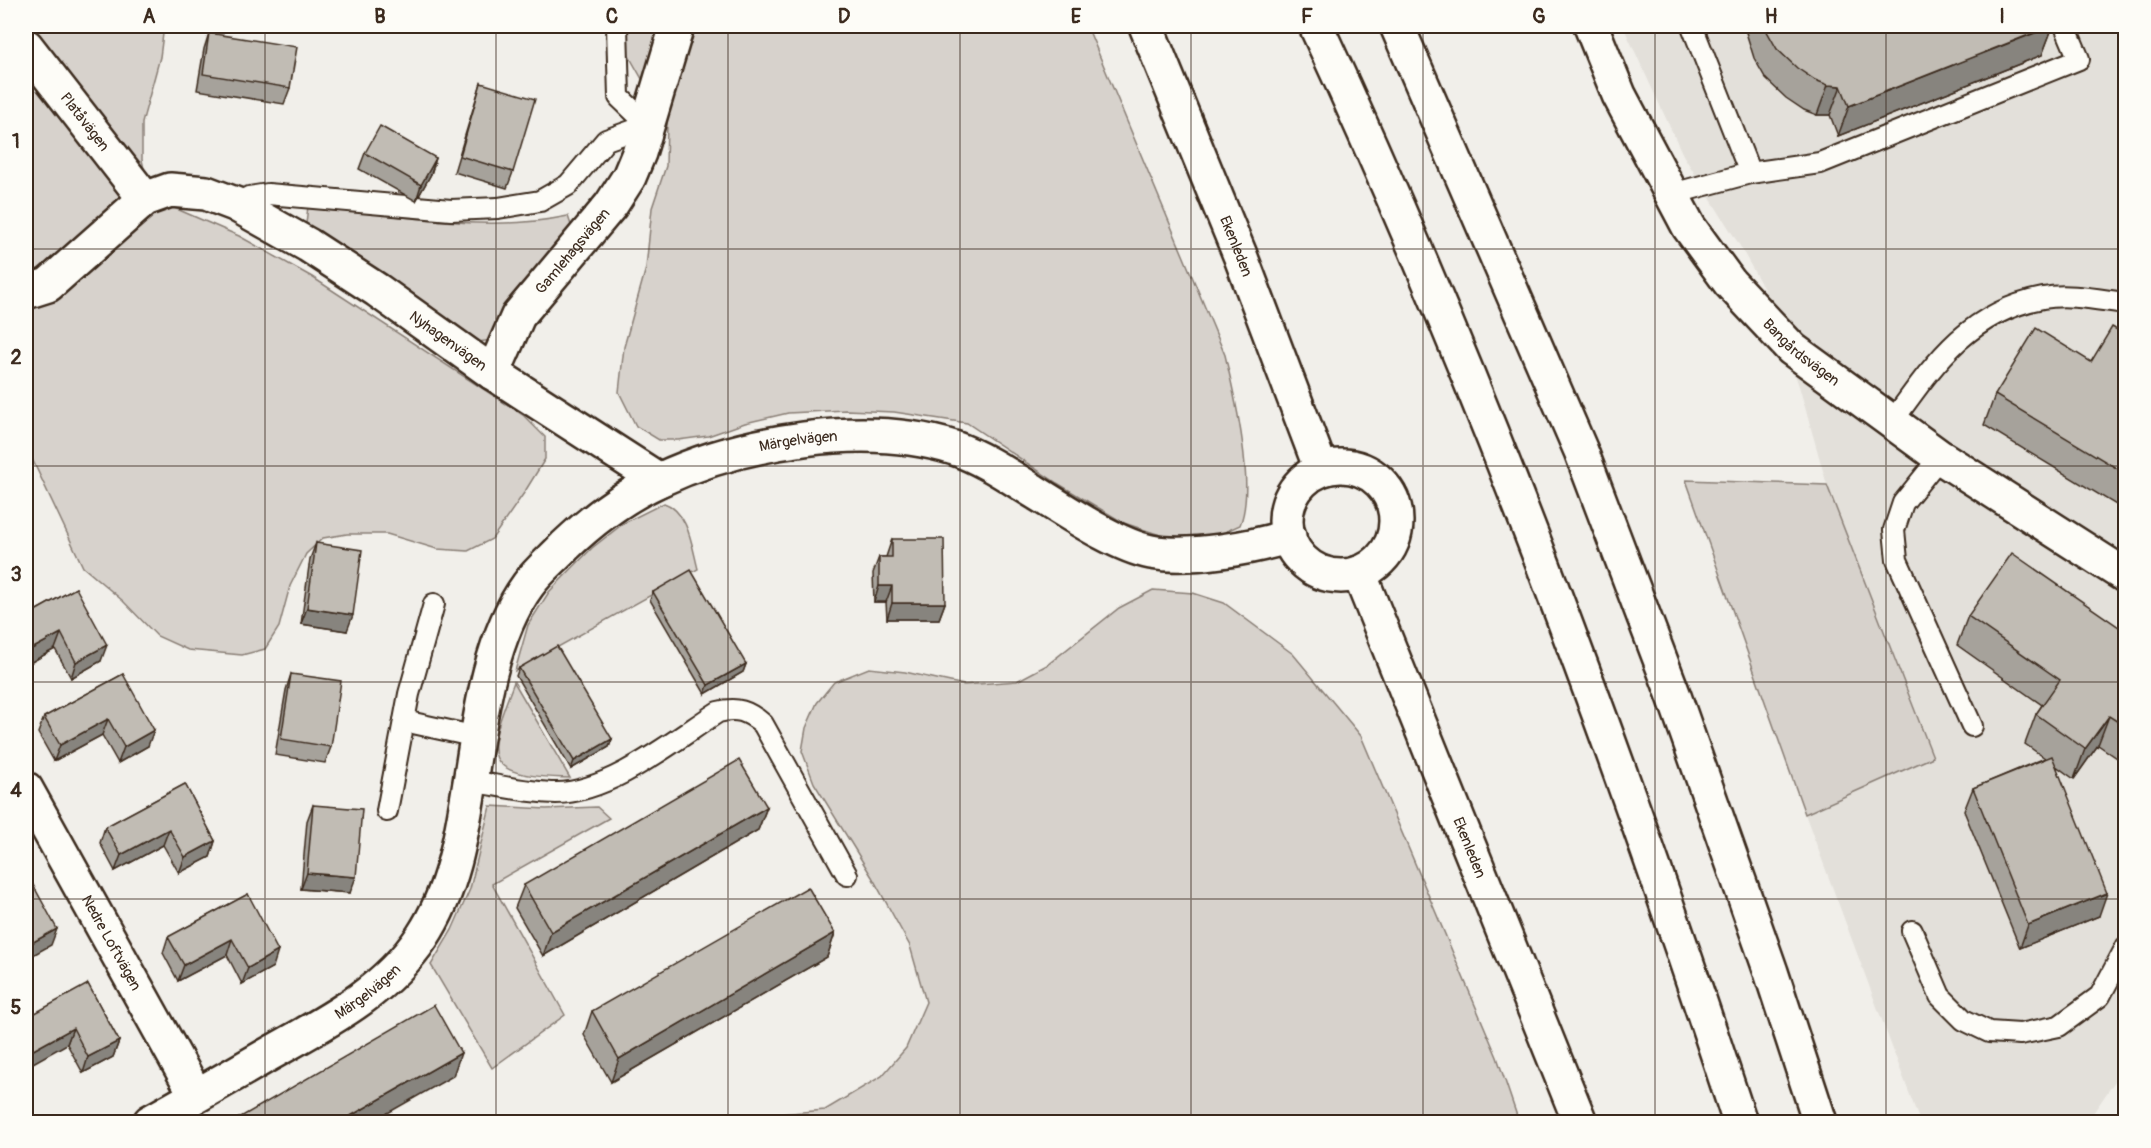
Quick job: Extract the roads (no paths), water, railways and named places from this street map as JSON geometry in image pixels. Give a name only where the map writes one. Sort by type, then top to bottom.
[{"type":"main road","name":"Gamlehagsvägen","points":[[493,373],[518,316],[611,205],[629,177],[648,125],[677,26]]},
{"type":"main road","name":"Ekenleden","points":[[1146,26],[1240,255],[1322,470]]},
{"type":"main road","points":[[1316,26],[1359,118],[1512,484],[1602,720],[1740,1122]]},
{"type":"main road","points":[[1397,26],[1581,452],[1674,696],[1771,972],[1820,1122]]},
{"type":"main road","name":"Bangårdsvägen","points":[[1591,26],[1619,95],[1689,227],[1730,284],[1792,349],[1940,457],[2126,576]]},
{"type":"main road","name":"Platåvägen","points":[[26,46],[145,199]]},
{"type":"main road","name":"Nyhagenvägen","points":[[26,292],[48,285],[145,199],[170,190],[206,193],[235,204],[308,245],[493,373],[659,480]]},
{"type":"main road","name":"Märgelvägen","points":[[157,1121],[196,1095],[360,1002],[398,968],[423,936],[446,893],[461,843],[481,706],[495,656],[526,586],[604,511],[659,480],[729,455],[766,446],[826,437],[875,435],[954,449],[993,466],[1123,542],[1149,552],[1181,555],[1265,544],[1289,536]]},
{"type":"main road","points":[[1339,466],[1356,468],[1378,481],[1394,502],[1396,519],[1394,536],[1387,552],[1375,565],[1359,573],[1342,576],[1324,573],[1308,565],[1296,553],[1289,536],[1286,521],[1289,504],[1296,490],[1307,478],[1322,470],[1339,466]]},
{"type":"main road","name":"Ekenleden","points":[[1359,573],[1580,1122]]},
{"type":"main road","name":"Nedre Loftvägen","points":[[26,789],[196,1095]]},
{"type":"lane","points":[[235,204],[249,197],[268,194],[451,210],[498,208],[540,201],[568,185],[606,140],[648,125],[619,97],[617,26]]},
{"type":"lane","points":[[1692,26],[1750,173]]},
{"type":"lane","points":[[1672,194],[1750,173],[1820,163],[2079,59],[2065,26]]},
{"type":"lane","points":[[1892,422],[1939,357],[1972,327],[2006,309],[2045,297],[2126,303]]},
{"type":"lane","points":[[1940,457],[1904,503],[1894,530],[1897,561],[1972,726]]},
{"type":"lane","points":[[387,811],[421,642],[434,604]]},
{"type":"lane","points":[[470,781],[555,793],[580,790],[599,784],[635,764],[718,712],[731,708],[749,712],[763,724],[848,875]]},
{"type":"lane","points":[[404,721],[477,737]]},
{"type":"lane","points":[[1912,931],[1940,996],[1964,1020],[1989,1032],[2020,1034],[2059,1026],[2100,996],[2126,946]]},
{"type":"waterway","points":[[2122,1122],[2126,1117]]}]
